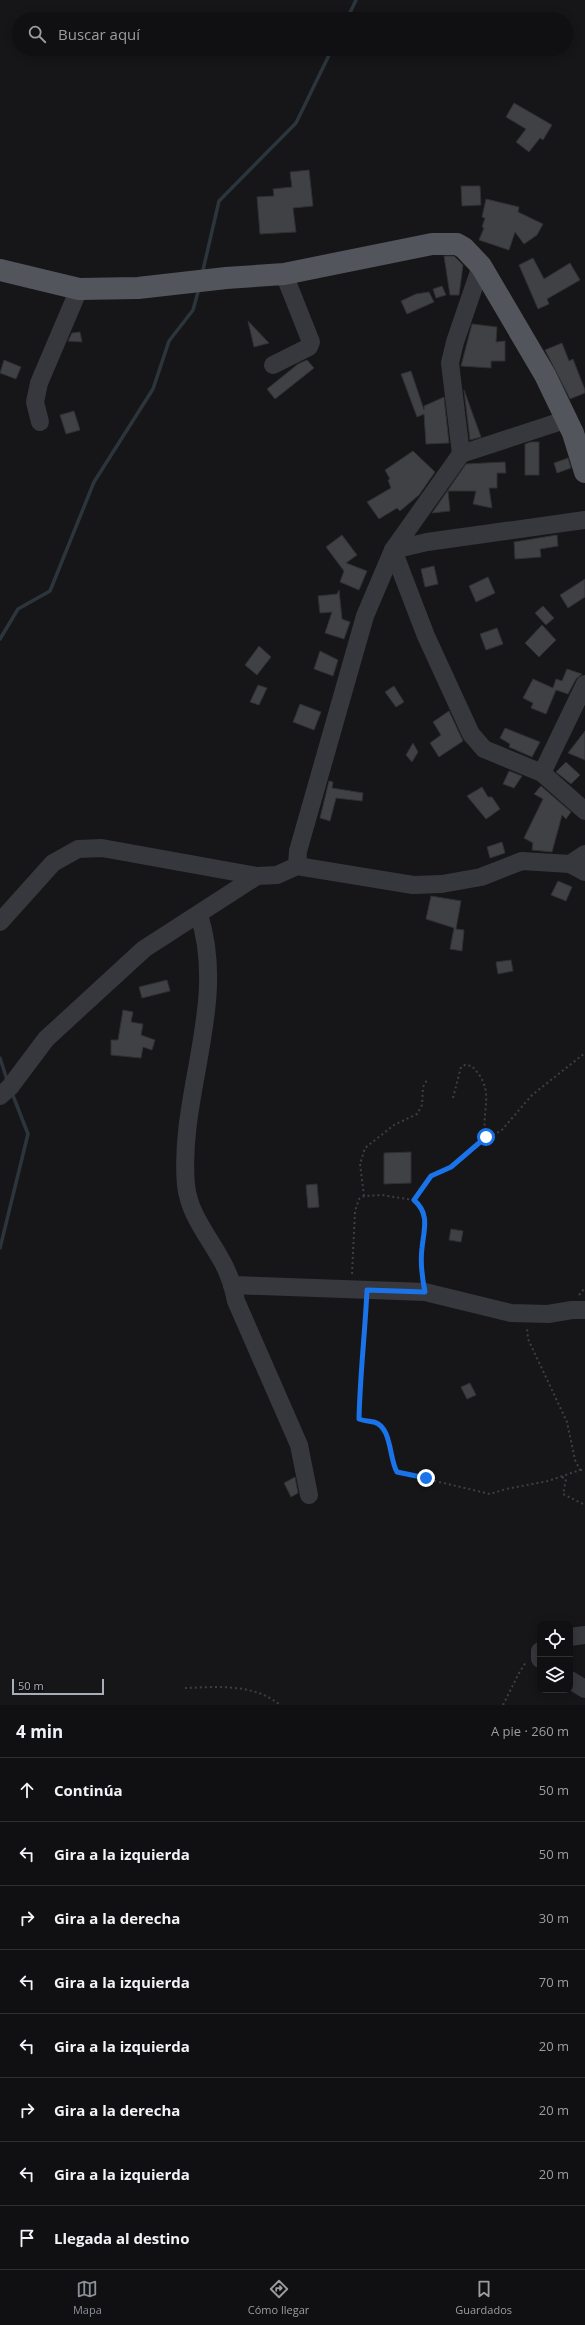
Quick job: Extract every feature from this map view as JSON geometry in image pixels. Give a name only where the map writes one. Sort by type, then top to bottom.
[{"type":"main road","points":[[0,270],[79,289],[138,288],[226,278],[284,274],[343,261],[442,244],[457,244],[464,248],[481,266],[545,374],[568,419],[585,472]]},
{"type":"street","points":[[461,454],[450,363],[455,342],[481,266]]},
{"type":"street","points":[[272,365],[309,347],[311,342],[284,274]]},
{"type":"street","points":[[40,422],[36,402],[39,383],[79,289]]},
{"type":"street","points":[[297,866],[298,851],[365,616],[393,550],[461,454],[568,419]]},
{"type":"street","points":[[393,550],[427,542],[585,520]]},
{"type":"street","points":[[393,550],[426,636],[471,734],[484,749],[542,773],[585,811]]},
{"type":"street","points":[[542,773],[585,684]]},
{"type":"street","points":[[0,922],[53,863],[78,849],[102,848],[257,876],[276,875],[297,866],[413,885],[442,884],[481,877],[522,861],[577,868],[585,854]]},
{"type":"street","points":[[0,1096],[10,1087],[46,1039],[144,949],[257,876]]},
{"type":"street","points":[[199,914],[204,939],[208,996],[184,1150],[186,1187],[192,1210],[202,1231],[220,1257],[232,1285],[236,1301],[299,1445],[309,1495]]},
{"type":"street","points":[[232,1285],[329,1287],[359,1290],[425,1292],[511,1312],[525,1313],[585,1310]]},
{"type":"street","points":[[573,1637],[585,1635]]},
{"type":"street","points":[[573,1682],[585,1689]]},
{"type":"path","points":[[414,1200],[431,1176],[451,1167],[486,1137],[501,1131],[532,1095],[585,1053]]},
{"type":"path","points":[[453,1098],[461,1067],[465,1065],[472,1066],[483,1081],[486,1093],[483,1124],[486,1137]]},
{"type":"path","points":[[364,1196],[360,1164],[365,1148],[394,1125],[417,1114],[422,1105],[423,1087],[427,1080]]},
{"type":"path","points":[[425,1292],[421,1258],[426,1224],[424,1211],[414,1200],[382,1195],[364,1196],[359,1199],[355,1211],[359,1290],[364,1343],[360,1372],[359,1419],[375,1422],[386,1433],[390,1442],[392,1461],[397,1472],[490,1494],[580,1470],[585,1470]]},
{"type":"path","points":[[525,1313],[528,1339],[567,1422],[575,1460],[580,1470]]},
{"type":"path","points":[[562,1476],[566,1479],[563,1494],[585,1505]]},
{"type":"path","points":[[503,1705],[519,1673],[528,1660],[537,1656]]},
{"type":"path","points":[[185,1688],[243,1688],[261,1693],[280,1705]]},
{"type":"building","points":[[514,103],[552,125],[543,140],[540,138],[529,152],[516,142],[526,129],[506,117]]},
{"type":"building","points":[[309,170],[313,206],[293,208],[296,232],[260,234],[257,197],[274,196],[273,189],[292,187],[290,172]]},
{"type":"building","points":[[461,186],[480,186],[481,205],[462,206]]},
{"type":"building","points":[[486,199],[519,207],[518,212],[543,224],[537,235],[524,244],[515,232],[509,250],[479,240],[484,228],[482,227],[485,218],[482,217]]},
{"type":"building","points":[[444,256],[454,256],[463,265],[459,295],[450,295]]},
{"type":"building","points":[[533,258],[544,279],[570,263],[580,280],[547,299],[549,304],[538,309],[519,265]]},
{"type":"building","points":[[442,286],[446,295],[436,298],[433,289]]},
{"type":"building","points":[[429,292],[434,302],[407,314],[401,301],[416,294]]},
{"type":"building","points":[[248,321],[269,343],[254,347]]},
{"type":"building","points":[[472,324],[497,327],[496,342],[505,341],[505,361],[491,361],[491,368],[461,366]]},
{"type":"building","points":[[80,332],[82,342],[68,341],[72,333]]},
{"type":"building","points":[[562,343],[569,361],[573,359],[585,390],[585,393],[570,399],[545,350]]},
{"type":"building","points":[[4,360],[21,367],[16,379],[0,373]]},
{"type":"building","points":[[307,360],[314,368],[275,399],[267,389],[298,364]]},
{"type":"building","points":[[411,371],[424,410],[424,406],[444,397],[449,443],[426,444],[424,414],[417,417],[401,374]]},
{"type":"building","points":[[464,390],[481,437],[470,440]]},
{"type":"building","points":[[74,411],[80,430],[66,434],[60,415]]},
{"type":"building","points":[[539,442],[539,475],[525,475],[525,444]]},
{"type":"building","points":[[413,451],[435,472],[419,495],[400,511],[397,508],[379,519],[367,502],[391,488],[388,480],[390,479],[385,470]]},
{"type":"building","points":[[568,458],[571,468],[557,473],[554,463]]},
{"type":"building","points":[[505,462],[506,473],[497,473],[497,488],[489,488],[492,508],[473,504],[476,491],[448,491],[450,511],[432,513],[466,464]]},
{"type":"building","points":[[342,535],[357,555],[346,563],[367,571],[359,590],[340,582],[344,571],[326,547]]},
{"type":"building","points":[[557,535],[558,546],[540,549],[541,557],[515,559],[514,542]]},
{"type":"building","points":[[434,566],[438,584],[425,587],[421,569]]},
{"type":"building","points":[[488,577],[495,593],[476,602],[469,586]]},
{"type":"building","points":[[585,579],[585,597],[568,608],[560,595]]},
{"type":"building","points":[[339,590],[342,619],[350,622],[344,639],[325,633],[332,612],[320,613],[318,596],[337,594]]},
{"type":"building","points":[[543,606],[554,618],[546,625],[535,613]]},
{"type":"building","points":[[542,625],[556,640],[539,657],[525,643]]},
{"type":"building","points":[[497,628],[503,644],[486,650],[480,634]]},
{"type":"building","points":[[259,646],[271,657],[257,675],[245,665]]},
{"type":"building","points":[[320,651],[338,660],[333,676],[314,669]]},
{"type":"building","points":[[567,669],[582,674],[576,679],[568,694],[556,690],[546,714],[531,708],[533,703],[523,698],[533,679],[553,688],[556,679],[562,681]]},
{"type":"building","points":[[258,685],[267,688],[259,705],[250,702]]},
{"type":"building","points":[[394,686],[404,702],[396,707],[385,692]]},
{"type":"building","points":[[300,704],[321,712],[314,730],[293,722]]},
{"type":"building","points":[[449,711],[463,741],[439,757],[430,743],[441,735],[433,722]]},
{"type":"building","points":[[505,728],[540,742],[532,757],[509,747],[510,744],[500,738]]},
{"type":"building","points":[[585,731],[585,760],[568,753]]},
{"type":"building","points":[[413,743],[418,752],[412,762],[406,755]]},
{"type":"building","points":[[566,762],[580,775],[571,784],[556,772]]},
{"type":"building","points":[[509,771],[522,776],[514,788],[503,784]]},
{"type":"building","points":[[329,781],[333,782],[332,788],[363,793],[362,801],[336,798],[330,821],[320,818]]},
{"type":"building","points":[[541,786],[571,812],[566,819],[562,815],[552,852],[532,850],[533,843],[524,838],[543,799],[534,794]]},
{"type":"building","points":[[482,787],[488,797],[492,797],[500,809],[486,819],[467,796]]},
{"type":"building","points":[[502,842],[505,853],[490,858],[487,847]]},
{"type":"building","points":[[558,881],[572,887],[566,901],[551,895]]},
{"type":"building","points":[[431,896],[461,901],[456,929],[464,930],[462,951],[450,949],[454,928],[426,919]]},
{"type":"building","points":[[511,960],[513,971],[498,974],[496,962]]},
{"type":"building","points":[[167,980],[170,991],[142,998],[139,987]]},
{"type":"building","points":[[123,1010],[133,1012],[131,1022],[143,1024],[141,1035],[155,1040],[152,1050],[143,1047],[141,1058],[111,1055],[111,1040],[118,1040]]},
{"type":"building","points":[[411,1152],[411,1183],[384,1184],[384,1153]]},
{"type":"building","points":[[317,1184],[319,1207],[308,1208],[306,1185]]},
{"type":"building","points":[[451,1229],[463,1231],[461,1242],[449,1240]]},
{"type":"building","points":[[470,1383],[476,1395],[467,1399],[461,1387]]},
{"type":"building","points":[[295,1477],[298,1493],[291,1497],[284,1483]]},
{"type":"waterway","points":[[350,12],[356,0]]},
{"type":"waterway","points":[[203,270],[219,201],[296,123],[329,56]]},
{"type":"waterway","points":[[0,639],[18,609],[50,591],[94,482],[153,389],[169,341],[193,310],[198,292]]},
{"type":"waterway","points":[[0,1058],[7,1080]]},
{"type":"waterway","points":[[0,1248],[28,1134],[12,1093]]},
{"type":"route","points":[[426,1478],[397,1472],[392,1461],[390,1442],[386,1433],[375,1422],[359,1419],[360,1372],[364,1343],[367,1290],[425,1292],[422,1280],[421,1258],[426,1224],[424,1211],[414,1200],[431,1176],[440,1170],[451,1167],[465,1157],[486,1137]]}]
